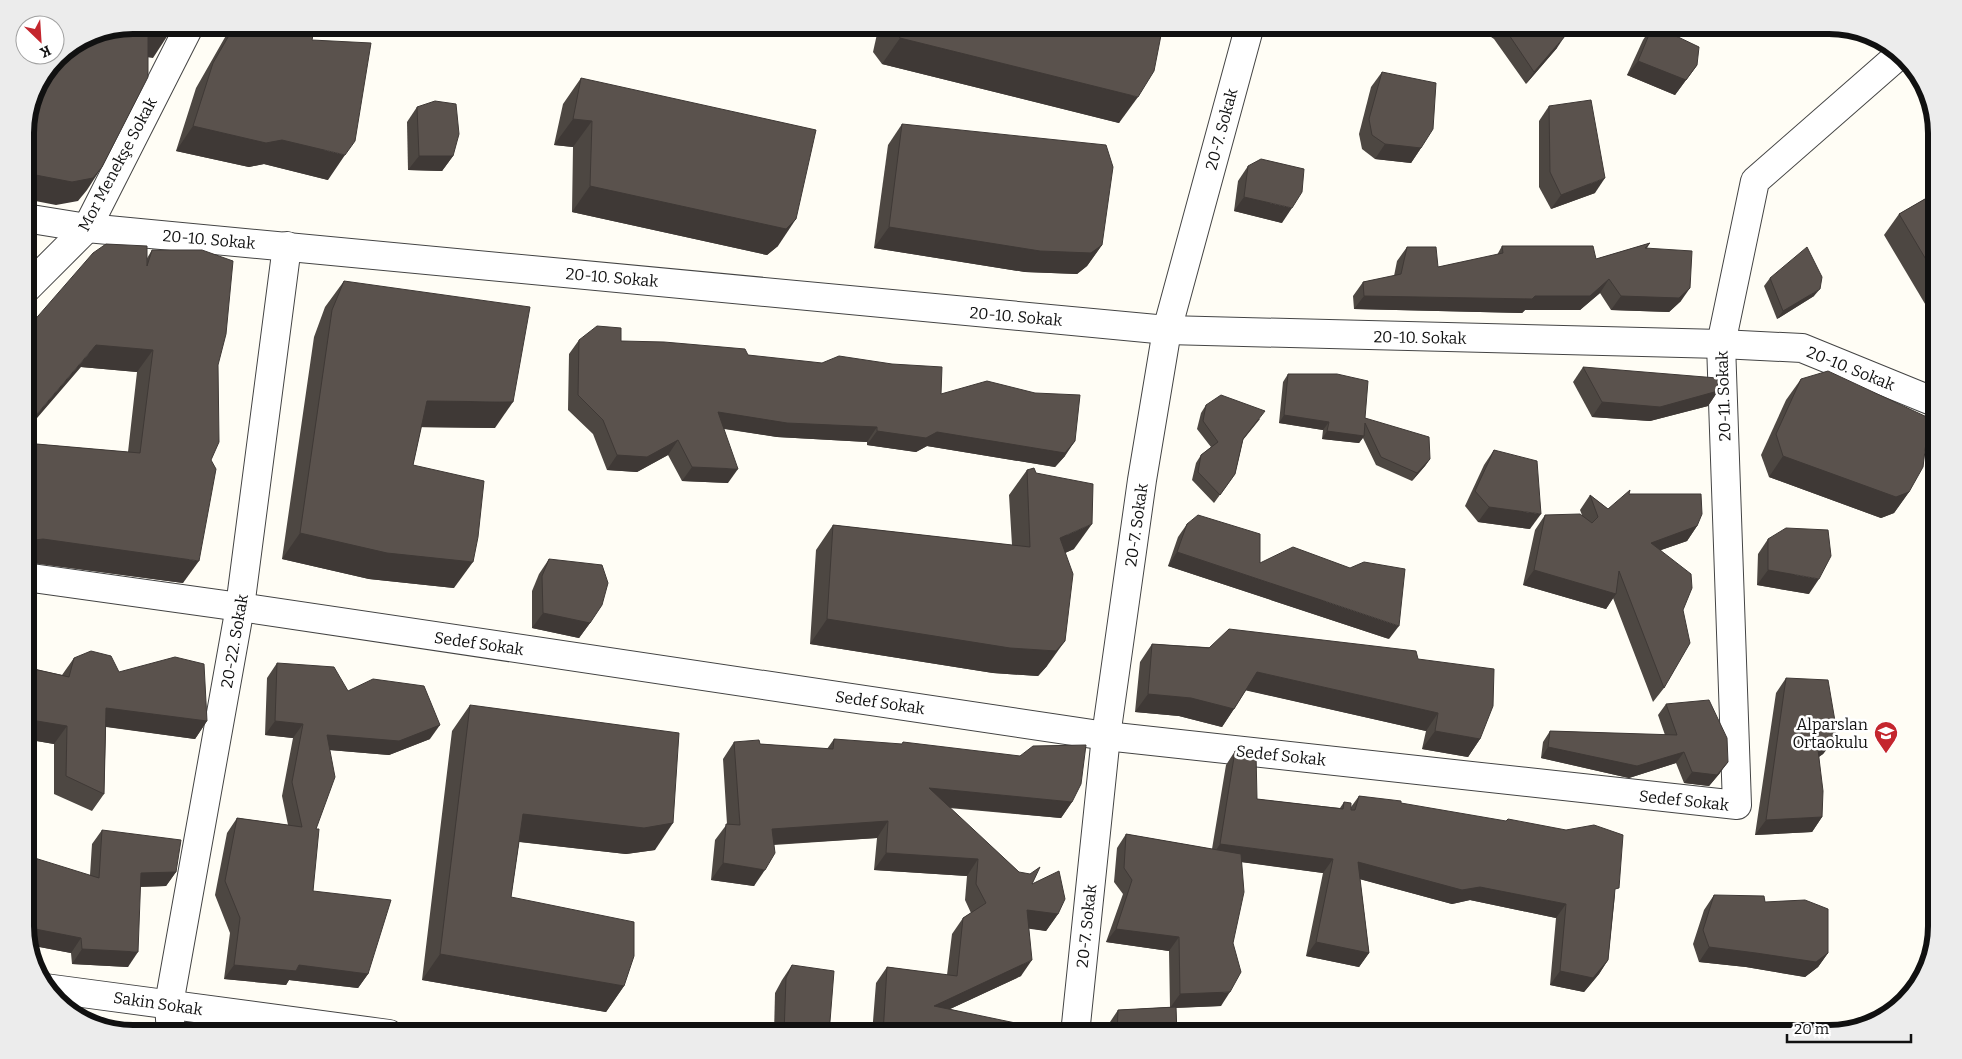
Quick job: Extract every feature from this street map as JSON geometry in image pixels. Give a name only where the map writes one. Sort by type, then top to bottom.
[{"type":"street","name":"Mor Menekşe Sokak","points":[[34,281],[87,228],[185,34]]},
{"type":"street","name":"20-7. Sokak","points":[[1076,1025],[1106,736],[1141,490],[1167,330],[1248,34]]},
{"type":"street","name":"20-11. Sokak","points":[[1737,805],[1721,344],[1755,181],[1894,58]]},
{"type":"street","name":"20-10. Sokak","points":[[34,219],[87,228],[1167,330],[1721,344],[1802,348],[1928,399]]},
{"type":"street","name":"20-22. Sokak","points":[[170,1025],[169,1004],[240,607],[287,246]]},
{"type":"street","name":"Sedef Sokak","points":[[34,578],[240,607],[1106,736],[1737,805]]},
{"type":"street","name":"Sakin Sokak","points":[[57,990],[169,1004],[271,1025]]},
{"type":"building","points":[[148,34],[148,77],[102,167],[93,178],[72,182],[34,175],[34,126],[41,95],[58,68],[61,65],[65,65],[65,61],[68,58],[83,47],[101,39],[114,36]]},
{"type":"building","points":[[230,34],[313,34],[312,40],[371,43],[355,141],[345,155],[282,140],[266,143],[193,126],[213,63]]},
{"type":"building","points":[[897,34],[1161,34],[1154,71],[1138,97],[900,38]]},
{"type":"building","points":[[1508,34],[1564,34],[1565,36],[1534,72]]},
{"type":"building","points":[[1649,34],[1672,34],[1699,47],[1697,65],[1686,80],[1638,61]]},
{"type":"building","points":[[1382,72],[1436,83],[1433,129],[1421,148],[1385,144],[1372,135],[1369,119]]},
{"type":"building","points":[[581,78],[816,130],[796,219],[786,229],[590,186],[592,121],[573,119]]},
{"type":"building","points":[[1591,100],[1605,178],[1561,195],[1550,172],[1549,106]]},
{"type":"building","points":[[435,101],[456,104],[459,134],[453,156],[419,156],[417,107]]},
{"type":"building","points":[[902,124],[1106,145],[1113,167],[1102,245],[1091,253],[1040,251],[889,227]]},
{"type":"building","points":[[1261,159],[1304,169],[1302,192],[1292,208],[1244,197],[1248,166]]},
{"type":"building","points":[[1928,197],[1928,263],[1899,214]]},
{"type":"building","points":[[1650,243],[1645,248],[1692,251],[1690,288],[1679,298],[1621,296],[1609,279],[1590,296],[1535,296],[1532,299],[1364,296],[1363,282],[1401,274],[1407,247],[1436,247],[1438,267],[1503,253],[1502,246],[1593,246],[1596,259]]},
{"type":"building","points":[[106,244],[147,246],[147,266],[152,250],[202,250],[233,261],[226,334],[218,365],[219,442],[211,460],[216,469],[199,561],[43,539],[34,541],[34,444],[140,453],[153,350],[96,345],[34,417],[34,321],[93,253]]},
{"type":"building","points":[[1807,247],[1822,277],[1820,289],[1783,311],[1770,278]]},
{"type":"building","points":[[344,281],[530,307],[513,402],[427,401],[413,465],[484,481],[478,537],[473,562],[387,553],[300,533],[332,310]]},
{"type":"building","points":[[597,326],[621,328],[621,341],[664,342],[745,349],[748,355],[822,363],[839,356],[892,364],[942,367],[941,394],[987,381],[1035,393],[1080,395],[1075,441],[1065,453],[937,432],[926,438],[877,431],[877,427],[787,423],[718,412],[738,469],[692,467],[678,440],[647,457],[617,455],[603,420],[578,395],[579,340]]},
{"type":"building","points":[[1583,367],[1717,378],[1718,391],[1660,407],[1602,402]]},
{"type":"building","points":[[1828,371],[1928,418],[1923,467],[1909,492],[1896,497],[1783,456],[1776,434],[1801,379]]},
{"type":"building","points":[[1288,374],[1337,374],[1368,381],[1365,418],[1429,437],[1430,459],[1417,473],[1381,457],[1365,423],[1364,436],[1327,431],[1329,422],[1284,415]]},
{"type":"building","points":[[1221,395],[1265,411],[1243,439],[1235,474],[1220,495],[1198,472],[1201,455],[1218,442],[1203,421],[1206,405]]},
{"type":"building","points":[[1494,450],[1537,461],[1541,514],[1489,507],[1475,491]]},
{"type":"building","points":[[1034,468],[1036,473],[1093,484],[1092,524],[1060,538],[1073,574],[1065,641],[1056,651],[1010,648],[827,619],[833,525],[1030,547],[1027,470]]},
{"type":"building","points":[[1630,490],[1629,494],[1701,494],[1702,514],[1697,526],[1651,543],[1691,574],[1692,588],[1683,610],[1690,643],[1664,688],[1619,571],[1616,594],[1534,570],[1545,515],[1580,514],[1592,523],[1598,517],[1590,495],[1608,509]]},
{"type":"building","points":[[1198,515],[1260,534],[1260,563],[1293,547],[1350,568],[1364,562],[1405,569],[1399,626],[1177,552],[1187,524]]},
{"type":"building","points":[[1786,528],[1828,530],[1831,556],[1819,579],[1768,570],[1768,539]]},
{"type":"building","points":[[549,559],[602,565],[608,583],[602,605],[590,623],[543,613],[542,576]]},
{"type":"building","points":[[1229,629],[1416,651],[1418,659],[1494,669],[1493,706],[1480,739],[1435,731],[1438,713],[1257,672],[1234,709],[1191,698],[1148,694],[1152,644],[1209,648]]},
{"type":"building","points":[[91,651],[111,656],[119,672],[175,657],[204,664],[207,721],[106,708],[104,794],[66,776],[67,726],[34,720],[34,669],[69,677],[74,658]]},
{"type":"building","points":[[277,663],[334,667],[348,691],[373,679],[424,686],[440,725],[399,741],[327,735],[335,777],[316,829],[319,829],[313,891],[391,900],[368,974],[299,965],[296,971],[234,965],[240,918],[225,881],[237,818],[302,827],[292,782],[303,724],[275,721]]},
{"type":"building","points":[[1786,678],[1828,680],[1836,727],[1834,740],[1818,750],[1823,791],[1822,817],[1766,820]]},
{"type":"building","points":[[1709,700],[1727,738],[1728,762],[1717,775],[1692,772],[1684,752],[1637,766],[1548,747],[1550,731],[1677,735],[1666,704]]},
{"type":"building","points":[[470,705],[679,733],[673,823],[644,828],[523,814],[511,897],[634,922],[634,956],[624,986],[440,954]]},
{"type":"building","points":[[834,739],[902,744],[903,742],[1020,756],[1033,746],[1086,745],[1081,784],[1072,802],[929,788],[1019,872],[1030,874],[1040,867],[1032,884],[1059,871],[1065,899],[1058,914],[1027,910],[1032,960],[934,1006],[1025,1025],[884,1025],[887,967],[957,976],[963,918],[986,903],[976,884],[978,859],[886,853],[888,821],[772,829],[775,853],[765,870],[723,863],[726,824],[740,825],[734,742],[759,740],[760,744],[833,749]]},
{"type":"building","points":[[1235,751],[1256,753],[1257,799],[1343,809],[1344,802],[1351,803],[1351,810],[1355,810],[1359,796],[1401,801],[1401,803],[1566,830],[1594,825],[1623,835],[1619,888],[1615,889],[1608,960],[1593,978],[1560,971],[1566,904],[1480,887],[1462,890],[1358,862],[1369,953],[1316,942],[1333,859],[1220,844]]},
{"type":"building","points":[[102,830],[181,840],[176,872],[141,873],[138,952],[82,949],[81,938],[34,929],[34,858],[99,878]]},
{"type":"building","points":[[1126,834],[1241,854],[1244,892],[1233,943],[1241,972],[1230,992],[1180,994],[1179,937],[1116,929],[1132,880],[1124,868]]},
{"type":"building","points":[[1714,895],[1764,896],[1765,902],[1805,900],[1828,909],[1828,953],[1816,962],[1709,947],[1703,930]]},
{"type":"building","points":[[792,965],[834,971],[830,1025],[784,1025],[786,978]]},
{"type":"building","points":[[1176,1007],[1177,1025],[1117,1025],[1118,1010]]},
{"type":"place","name":"Alparslan Ortaokulu","points":[[1886,754]]}]
